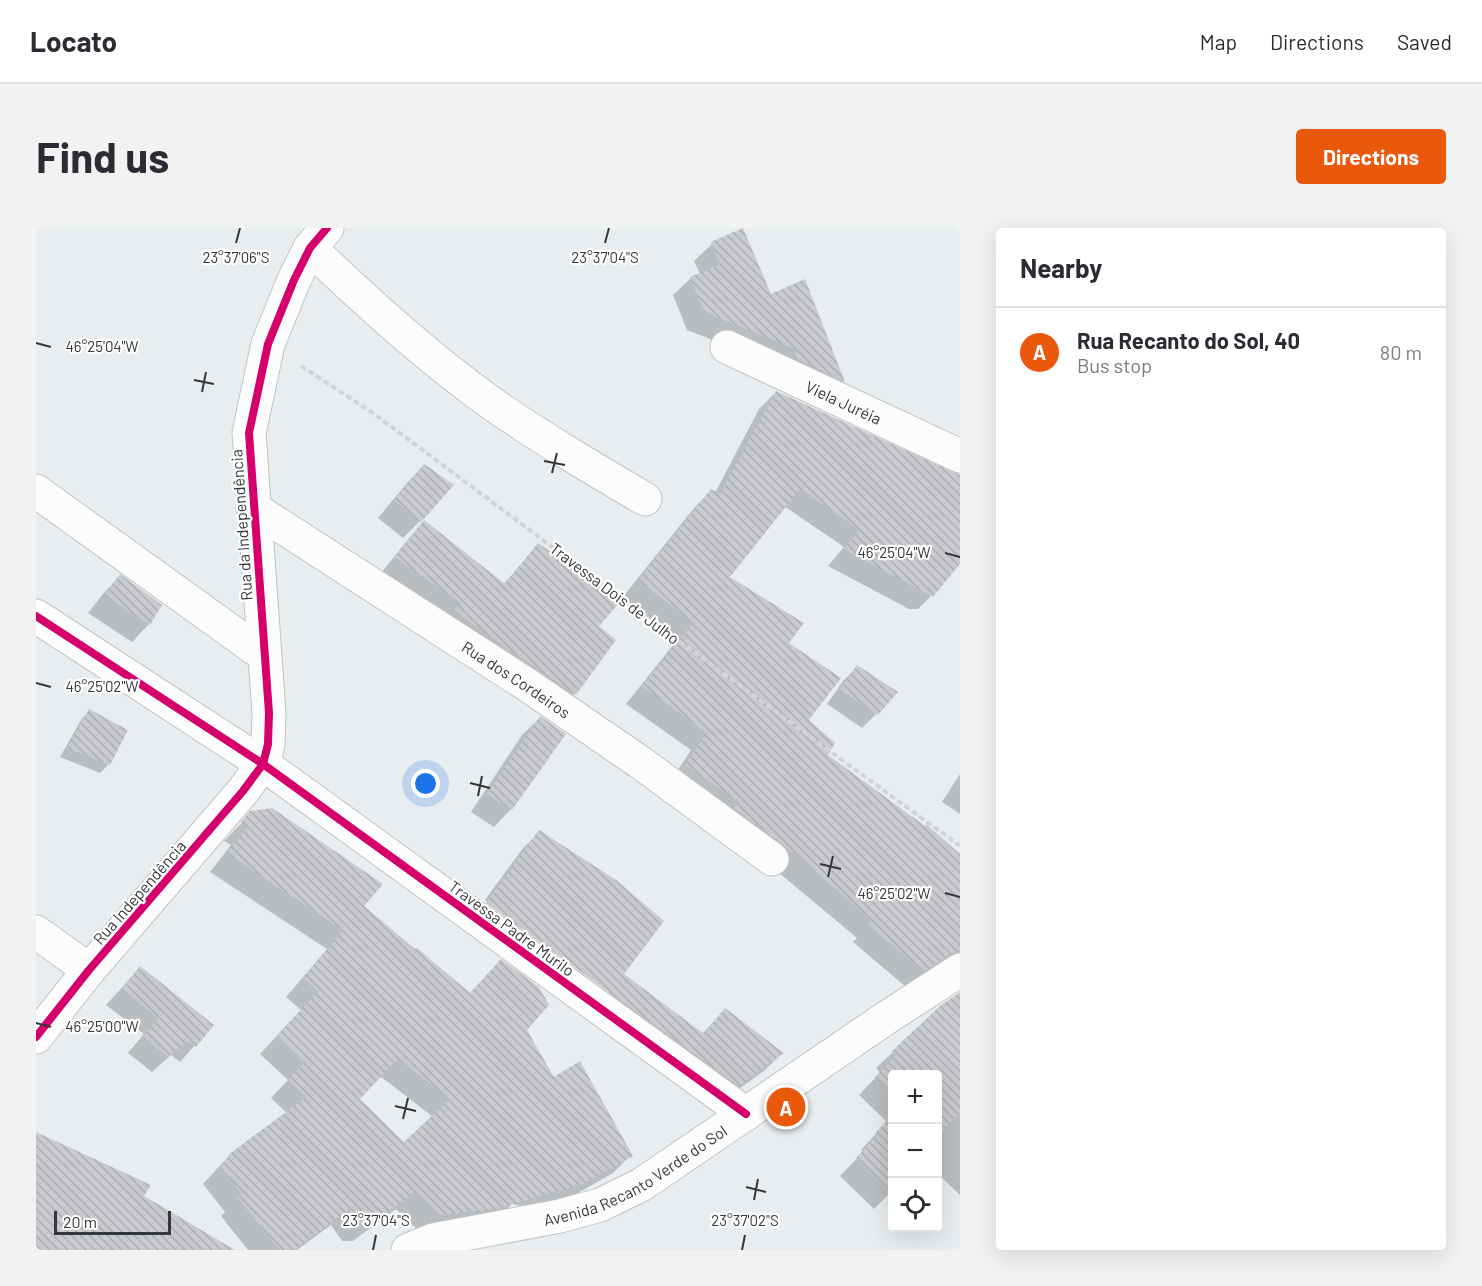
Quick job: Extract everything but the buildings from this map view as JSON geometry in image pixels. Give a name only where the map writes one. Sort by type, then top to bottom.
[{"type":"street","name":"Rua da Independência","points":[[263,764],[268,744],[269,713],[249,433],[268,344],[294,280],[318,238]]},
{"type":"street","points":[[318,238],[418,346],[493,404],[572,456],[645,499]]},
{"type":"street","name":"Viela Juréia","points":[[727,346],[960,456]]},
{"type":"street","points":[[36,491],[264,655]]},
{"type":"street","name":"Rua dos Cordeiros","points":[[253,508],[530,686],[641,763],[772,860]]},
{"type":"street","name":"Travessa Padre Murilo","points":[[36,616],[263,764],[746,1114]]},
{"type":"street","name":"Rua Independência","points":[[36,1037],[89,970],[243,791],[263,764]]},
{"type":"street","points":[[36,932],[89,970]]},
{"type":"street","name":"Avenida Recanto Verde do Sol","points":[[408,1250],[433,1240],[560,1216],[600,1205],[641,1185],[960,970]]},
{"type":"cycle path","points":[[36,1037],[89,970],[243,791],[263,764],[268,744],[269,713],[249,433],[268,344],[294,280],[310,248],[327,228]]},
{"type":"cycle path","points":[[36,616],[263,764],[746,1114]]},
{"type":"place","name":"Rua Recanto do Sol, 40","points":[[786,1107]]}]
